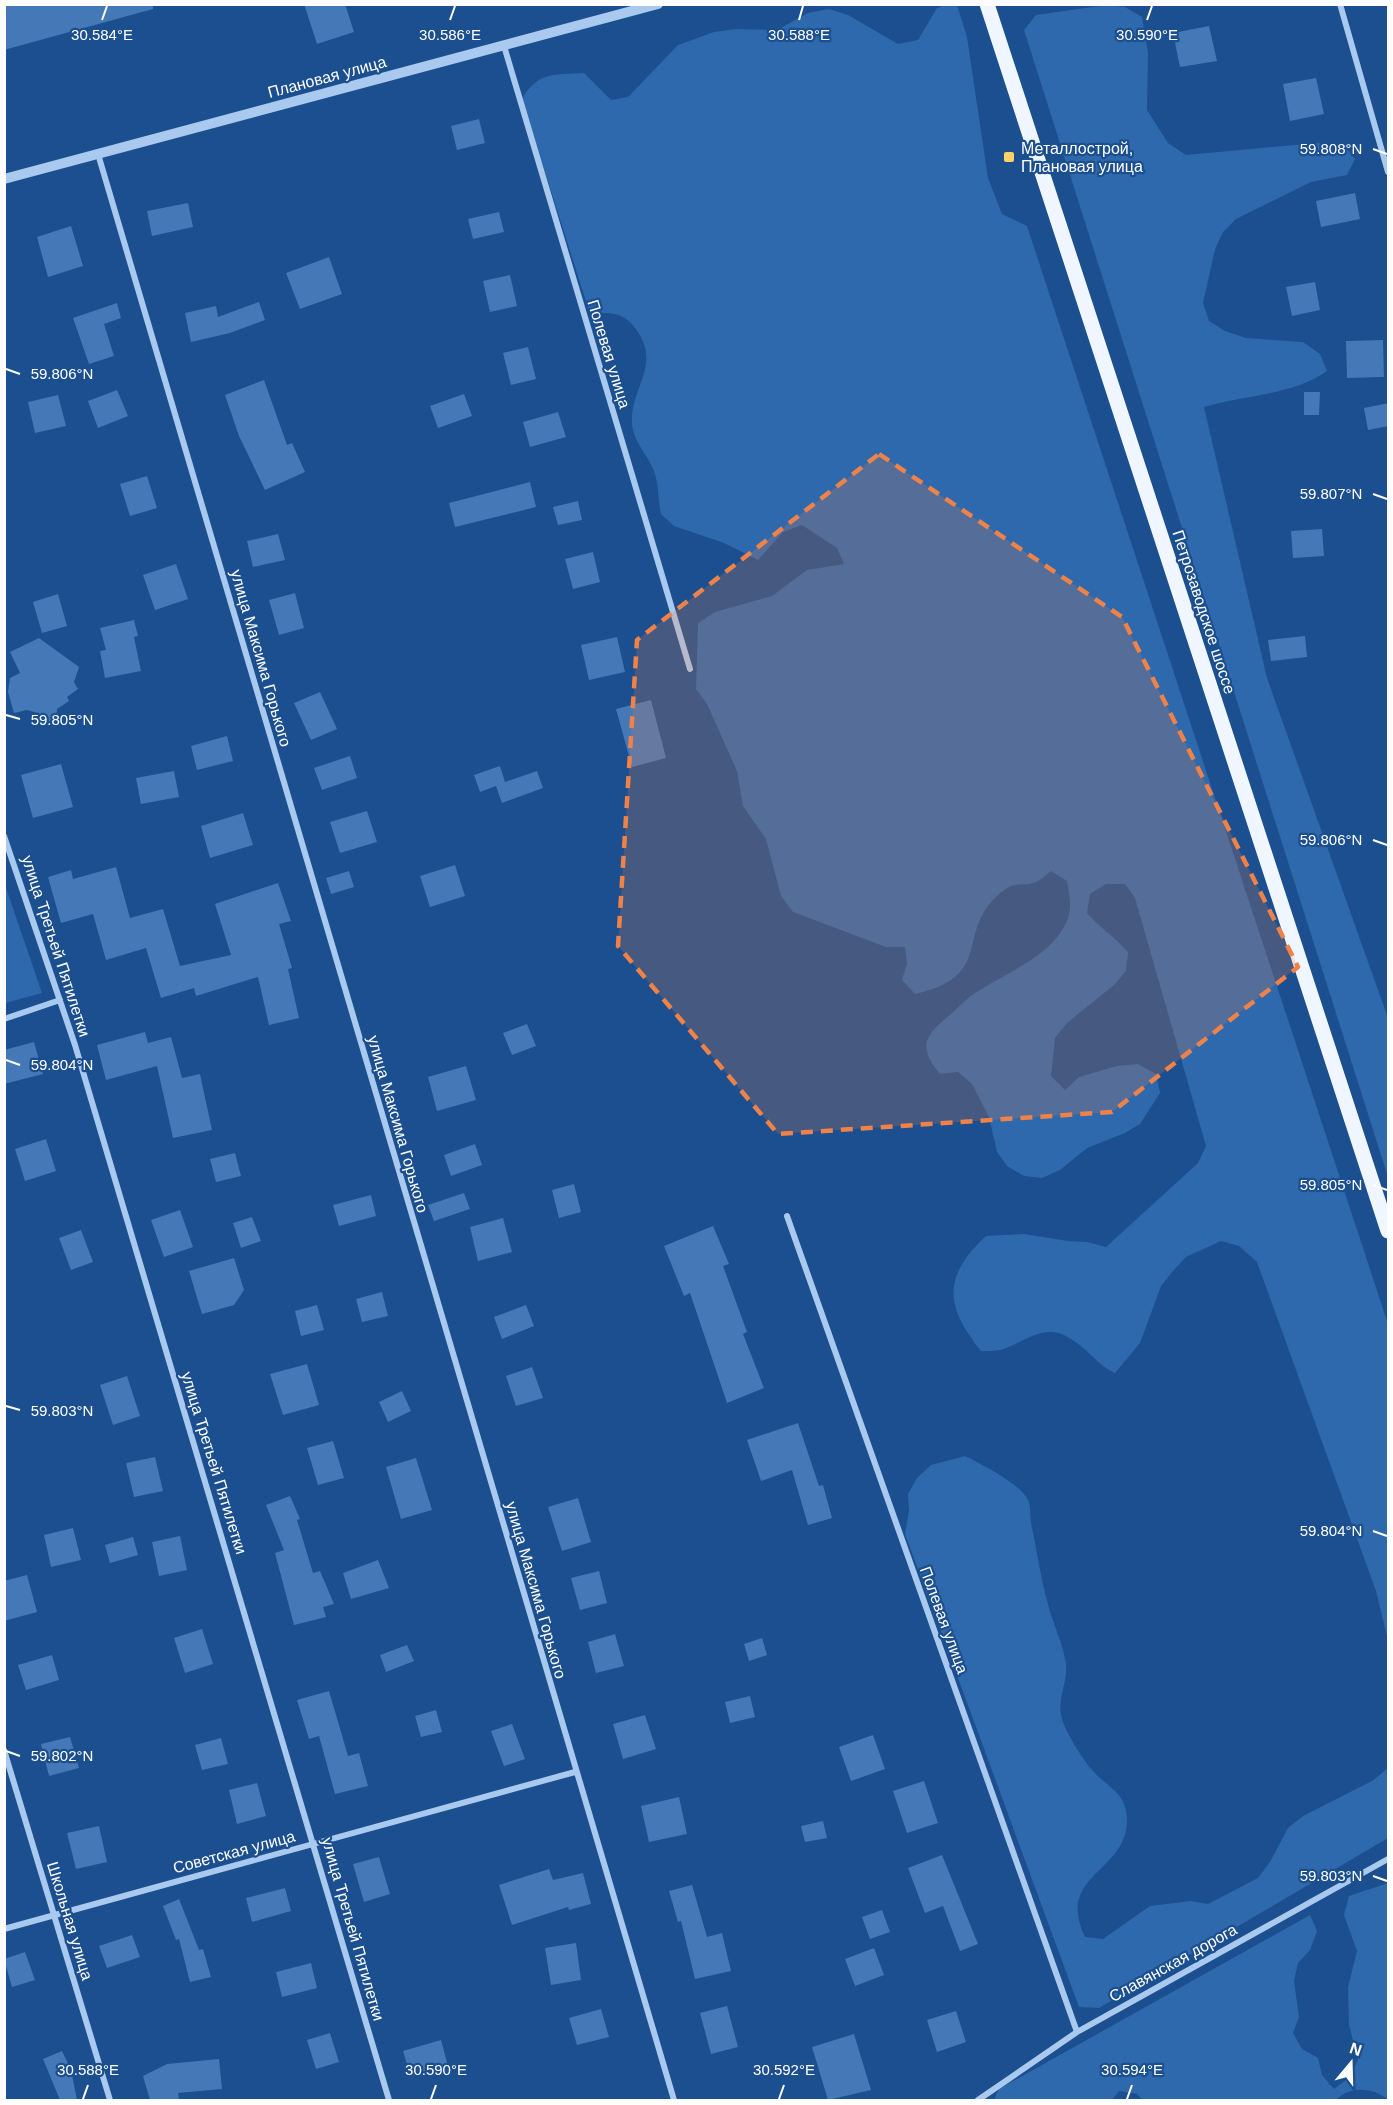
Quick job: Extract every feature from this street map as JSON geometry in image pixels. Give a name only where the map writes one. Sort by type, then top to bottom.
[{"type":"main road","name":"Петрозаводское шоссе","points":[[987,4],[1389,1231]]},
{"type":"street","name":"Плановая улица","points":[[4,180],[658,4]]},
{"type":"street","points":[[1340,4],[1389,172]]},
{"type":"street","name":"Полевая улица","points":[[504,46],[690,669]]},
{"type":"street","name":"улица Максима Горького","points":[[98,154],[575,1772],[674,2100]]},
{"type":"street","name":"улица Третьей Пятилетки","points":[[4,836],[60,1000],[389,2100]]},
{"type":"street","points":[[4,1019],[60,1000]]},
{"type":"street","name":"Полевая улица","points":[[788,1216],[1077,2032]]},
{"type":"street","name":"Школьная улица","points":[[4,1750],[110,2100]]},
{"type":"street","name":"Советская улица","points":[[4,1929],[575,1772]]},
{"type":"street","name":"Славянская дорога","points":[[978,2100],[1077,2032],[1389,1859]]},
{"type":"highlighted area","points":[[879,454],[1122,617],[1298,967],[1112,1112],[778,1134],[618,946],[637,640]]},
{"type":"shaded area","points":[[957,5],[967,37],[988,178],[1002,214],[1027,226],[1388,1324],[1388,1640],[1376,1591],[1257,1262],[1239,1246],[1221,1241],[1186,1257],[1161,1286],[1140,1343],[1115,1373],[1071,1339],[1052,1332],[1035,1335],[1000,1350],[981,1351],[960,1320],[955,1306],[956,1279],[962,1265],[986,1236],[1024,1234],[1087,1242],[1106,1247],[1198,1163],[1206,1146],[1135,898],[1125,884],[1106,884],[1090,894],[1087,913],[1128,952],[1126,971],[1114,985],[1067,1023],[1055,1038],[1051,1076],[1065,1090],[1079,1077],[1117,1066],[1138,1064],[1156,1074],[1160,1093],[1140,1124],[1125,1133],[1087,1148],[1060,1170],[1042,1178],[1024,1176],[1007,1166],[997,1152],[989,1117],[972,1084],[958,1072],[940,1074],[928,1055],[926,1046],[931,1033],[976,992],[1030,960],[1053,942],[1062,931],[1068,918],[1070,900],[1067,881],[1051,871],[1036,882],[1013,885],[1004,890],[985,910],[965,965],[956,976],[940,986],[915,994],[902,980],[907,964],[905,947],[886,947],[793,912],[781,896],[766,839],[743,806],[737,771],[707,704],[696,689],[698,623],[715,612],[772,596],[807,570],[844,564],[837,548],[802,525],[783,532],[758,560],[724,543],[674,526],[661,514],[654,471],[636,438],[632,423],[633,410],[646,364],[643,341],[626,319],[609,313],[590,314],[522,99],[534,83],[548,76],[584,73],[611,100],[628,97],[678,45],[714,32],[736,29],[777,30],[808,13],[829,9],[848,15],[898,44],[918,40],[937,8]]},
{"type":"shaded area","points":[[1106,5],[1125,7],[1142,17],[1148,53],[1147,110],[1168,143],[1186,155],[1317,143],[1344,145],[1355,159],[1347,175],[1311,182],[1236,219],[1223,232],[1215,249],[1203,303],[1209,321],[1225,331],[1246,338],[1303,342],[1320,354],[1327,371],[1283,390],[1204,407],[1267,678],[1388,1018],[1388,1177],[1024,30],[1036,15]]},
{"type":"shaded area","points":[[4,882],[42,993],[5,1003],[4,1003]]},
{"type":"shaded area","points":[[965,1456],[1009,1481],[1028,1500],[1044,1587],[1066,1664],[1060,1707],[1063,1722],[1072,1741],[1090,1768],[1120,1796],[1126,1810],[1124,1837],[1117,1851],[1085,1886],[1079,1900],[1078,1916],[1085,1937],[1103,1939],[1150,1906],[1191,1901],[1208,1904],[1258,1878],[1270,1862],[1288,1828],[1303,1816],[1372,1781],[1388,1768],[1388,1838],[1099,2008],[1079,2007],[905,1534],[909,1511],[908,1494],[917,1478],[931,1465]]},
{"type":"shaded area","points":[[1388,1883],[1388,2100],[1376,2093],[1355,2090],[1336,2100],[1143,2100],[1137,2094],[1119,2091],[1112,2100],[994,2100],[999,2089],[1310,1915],[1317,1931],[1310,1950],[1298,1963],[1294,1981],[1299,2017],[1293,2033],[1302,2049],[1318,2058],[1322,2075],[1334,2089],[1350,2077],[1358,2060],[1349,2025],[1348,1987],[1357,1951],[1344,1915],[1349,1896]]},
{"type":"building","points":[[4,4],[153,4],[153,9],[4,50]]},
{"type":"building","points":[[304,4],[345,4],[354,32],[317,44]]},
{"type":"building","points":[[1209,26],[1217,61],[1180,67],[1173,33]]},
{"type":"building","points":[[1316,78],[1324,114],[1290,121],[1283,84]]},
{"type":"building","points":[[479,119],[485,143],[457,150],[451,126]]},
{"type":"building","points":[[1355,193],[1360,219],[1321,227],[1316,201]]},
{"type":"building","points":[[188,203],[193,227],[152,236],[147,211]]},
{"type":"building","points":[[499,212],[504,232],[473,239],[468,219]]},
{"type":"building","points":[[71,226],[83,266],[48,277],[37,237]]},
{"type":"building","points":[[329,257],[342,294],[300,309],[286,273]]},
{"type":"building","points":[[510,275],[517,306],[490,312],[483,281]]},
{"type":"building","points":[[1315,282],[1320,310],[1292,316],[1286,287]]},
{"type":"building","points":[[259,302],[265,320],[230,333],[191,342],[185,313],[216,306],[218,317]]},
{"type":"building","points":[[117,303],[121,318],[104,324],[114,356],[89,364],[73,318]]},
{"type":"building","points":[[1383,340],[1384,377],[1347,378],[1346,341]]},
{"type":"building","points":[[528,347],[536,379],[511,385],[503,353]]},
{"type":"building","points":[[264,380],[287,445],[292,443],[305,472],[265,490],[239,436],[225,395]]},
{"type":"building","points":[[117,390],[128,416],[98,428],[88,401]]},
{"type":"building","points":[[1304,392],[1320,392],[1319,415],[1304,415]]},
{"type":"building","points":[[464,394],[472,416],[438,428],[430,406]]},
{"type":"building","points":[[58,395],[66,426],[35,433],[28,402]]},
{"type":"building","points":[[1389,403],[1389,426],[1368,430],[1364,408]]},
{"type":"building","points":[[558,412],[566,437],[530,447],[523,422]]},
{"type":"building","points":[[147,476],[157,508],[130,516],[120,484]]},
{"type":"building","points":[[530,482],[536,507],[455,527],[449,503]]},
{"type":"building","points":[[578,501],[582,520],[558,525],[553,507]]},
{"type":"building","points":[[1322,529],[1324,556],[1293,558],[1291,531]]},
{"type":"building","points":[[278,534],[285,560],[253,567],[247,541]]},
{"type":"building","points":[[593,552],[600,582],[573,589],[565,559]]},
{"type":"building","points":[[176,564],[188,599],[155,610],[143,575]]},
{"type":"building","points":[[295,593],[304,628],[279,635],[269,600]]},
{"type":"building","points":[[58,594],[67,626],[42,633],[33,602]]},
{"type":"building","points":[[134,620],[138,636],[134,637],[141,671],[105,678],[100,651],[106,650],[100,628]]},
{"type":"building","points":[[1305,636],[1307,657],[1271,661],[1268,640]]},
{"type":"building","points":[[617,637],[625,672],[589,680],[581,645]]},
{"type":"building","points":[[39,638],[79,667],[74,682],[78,689],[67,697],[69,701],[57,709],[56,719],[48,722],[40,720],[38,713],[27,710],[14,713],[8,692],[10,678],[20,673],[10,652]]},
{"type":"building","points":[[320,692],[337,729],[311,740],[294,703]]},
{"type":"building","points":[[651,700],[666,758],[632,767],[616,709]]},
{"type":"building","points":[[227,736],[233,761],[197,770],[191,746]]},
{"type":"building","points":[[350,756],[357,778],[322,790],[314,768]]},
{"type":"building","points":[[61,764],[73,807],[33,818],[21,775]]},
{"type":"building","points":[[500,766],[505,782],[537,771],[543,788],[502,803],[496,786],[480,792],[474,775]]},
{"type":"building","points":[[174,771],[179,797],[141,804],[136,778]]},
{"type":"building","points":[[367,811],[377,842],[340,853],[330,822]]},
{"type":"building","points":[[243,813],[253,845],[210,858],[201,826]]},
{"type":"building","points":[[455,865],[465,896],[430,907],[420,876]]},
{"type":"building","points":[[116,867],[130,918],[163,909],[180,966],[231,955],[215,904],[278,883],[291,921],[279,924],[292,968],[288,969],[299,1018],[269,1025],[258,977],[196,996],[194,988],[161,998],[146,948],[106,960],[93,914],[61,923],[48,877],[71,870],[73,879]]},
{"type":"building","points":[[349,871],[354,887],[331,894],[326,878]]},
{"type":"building","points":[[527,1024],[536,1046],[512,1055],[503,1033]]},
{"type":"building","points":[[145,1032],[148,1043],[171,1037],[182,1078],[200,1074],[212,1130],[173,1138],[157,1066],[106,1080],[97,1045]]},
{"type":"building","points":[[34,1042],[43,1074],[4,1084],[4,1050]]},
{"type":"building","points":[[466,1066],[476,1100],[437,1111],[428,1077]]},
{"type":"building","points":[[46,1139],[56,1171],[25,1181],[15,1149]]},
{"type":"building","points":[[475,1144],[482,1165],[451,1176],[444,1155]]},
{"type":"building","points":[[235,1153],[241,1176],[216,1182],[210,1159]]},
{"type":"building","points":[[574,1184],[581,1212],[559,1218],[552,1190]]},
{"type":"building","points":[[464,1193],[470,1209],[434,1221],[428,1205]]},
{"type":"building","points":[[371,1195],[376,1216],[339,1226],[333,1205]]},
{"type":"building","points":[[180,1210],[193,1247],[164,1257],[151,1220]]},
{"type":"building","points":[[252,1217],[261,1241],[241,1248],[233,1223]]},
{"type":"building","points":[[503,1218],[512,1252],[478,1261],[470,1227]]},
{"type":"building","points":[[713,1226],[729,1264],[723,1266],[747,1332],[743,1334],[764,1388],[727,1403],[690,1293],[684,1296],[664,1246]]},
{"type":"building","points":[[81,1230],[93,1262],[71,1270],[59,1238]]},
{"type":"building","points":[[234,1258],[244,1290],[234,1305],[202,1314],[189,1271]]},
{"type":"building","points":[[382,1292],[388,1316],[362,1322],[356,1299]]},
{"type":"building","points":[[317,1305],[324,1330],[301,1336],[295,1311]]},
{"type":"building","points":[[526,1305],[534,1326],[502,1339],[494,1317]]},
{"type":"building","points":[[307,1364],[319,1405],[283,1415],[270,1374]]},
{"type":"building","points":[[532,1367],[543,1398],[516,1406],[506,1376]]},
{"type":"building","points":[[127,1376],[140,1416],[113,1425],[100,1385]]},
{"type":"building","points":[[402,1391],[411,1411],[388,1422],[379,1402]]},
{"type":"building","points":[[798,1423],[819,1486],[823,1485],[832,1518],[808,1525],[792,1470],[761,1481],[747,1440]]},
{"type":"building","points":[[333,1441],[344,1478],[318,1485],[307,1448]]},
{"type":"building","points":[[155,1457],[163,1491],[134,1497],[126,1463]]},
{"type":"building","points":[[416,1458],[432,1510],[401,1519],[386,1467]]},
{"type":"building","points":[[290,1496],[300,1519],[297,1520],[313,1573],[320,1571],[334,1604],[323,1607],[326,1617],[294,1625],[275,1553],[284,1550],[266,1505]]},
{"type":"building","points":[[578,1498],[591,1542],[562,1551],[548,1507]]},
{"type":"building","points":[[73,1528],[81,1560],[51,1567],[44,1535]]},
{"type":"building","points":[[180,1536],[187,1570],[159,1576],[152,1542]]},
{"type":"building","points":[[133,1537],[138,1555],[110,1563],[105,1545]]},
{"type":"building","points":[[378,1560],[389,1588],[351,1599],[343,1573]]},
{"type":"building","points":[[599,1571],[607,1603],[580,1610],[571,1578]]},
{"type":"building","points":[[27,1575],[37,1612],[4,1621],[4,1581]]},
{"type":"building","points":[[202,1629],[213,1664],[185,1673],[174,1638]]},
{"type":"building","points":[[615,1634],[624,1666],[596,1673],[588,1642]]},
{"type":"building","points":[[762,1638],[767,1655],[749,1661],[744,1644]]},
{"type":"building","points":[[407,1645],[414,1661],[386,1672],[380,1655]]},
{"type":"building","points":[[52,1655],[59,1680],[26,1690],[18,1665]]},
{"type":"building","points":[[329,1691],[348,1756],[359,1753],[368,1786],[335,1794],[319,1736],[309,1739],[297,1700]]},
{"type":"building","points":[[750,1696],[755,1717],[730,1723],[725,1702]]},
{"type":"building","points":[[436,1710],[442,1732],[421,1737],[415,1716]]},
{"type":"building","points":[[645,1715],[656,1749],[623,1759],[613,1724]]},
{"type":"building","points":[[512,1724],[525,1759],[504,1766],[491,1731]]},
{"type":"building","points":[[873,1735],[885,1769],[851,1781],[839,1747]]},
{"type":"building","points":[[70,1737],[79,1768],[49,1776],[41,1744]]},
{"type":"building","points":[[221,1738],[228,1764],[202,1770],[195,1745]]},
{"type":"building","points":[[924,1781],[938,1823],[907,1833],[893,1791]]},
{"type":"building","points":[[257,1783],[266,1816],[237,1824],[229,1790]]},
{"type":"building","points":[[679,1797],[687,1834],[649,1842],[641,1806]]},
{"type":"building","points":[[823,1821],[827,1838],[805,1842],[801,1826]]},
{"type":"building","points":[[99,1826],[107,1862],[76,1869],[67,1833]]},
{"type":"building","points":[[942,1855],[978,1944],[960,1951],[943,1906],[925,1913],[908,1868]]},
{"type":"building","points":[[379,1857],[390,1894],[364,1902],[353,1864]]},
{"type":"building","points":[[549,1869],[553,1880],[583,1873],[591,1904],[569,1910],[568,1907],[512,1925],[499,1885]]},
{"type":"building","points":[[692,1885],[707,1937],[722,1933],[731,1971],[695,1979],[681,1921],[678,1922],[669,1891]]},
{"type":"building","points":[[285,1888],[291,1911],[252,1922],[246,1898]]},
{"type":"building","points":[[179,1899],[199,1950],[203,1949],[211,1977],[190,1982],[179,1939],[176,1940],[163,1906]]},
{"type":"building","points":[[882,1910],[890,1932],[870,1939],[862,1917]]},
{"type":"building","points":[[132,1935],[140,1957],[107,1968],[99,1946]]},
{"type":"building","points":[[576,1943],[581,1980],[551,1985],[545,1948]]},
{"type":"building","points":[[874,1948],[884,1975],[855,1986],[845,1959]]},
{"type":"building","points":[[25,1952],[35,1980],[12,1987],[4,1959]]},
{"type":"building","points":[[311,1963],[317,1988],[282,1997],[276,1972]]},
{"type":"building","points":[[727,2006],[738,2047],[711,2054],[700,2013]]},
{"type":"building","points":[[601,2009],[609,2037],[577,2045],[569,2018]]},
{"type":"building","points":[[956,2011],[966,2042],[937,2052],[927,2020]]},
{"type":"building","points":[[330,2033],[339,2062],[316,2069],[307,2040]]},
{"type":"building","points":[[854,2034],[871,2090],[828,2100],[812,2047]]},
{"type":"building","points":[[441,2040],[448,2066],[411,2077],[403,2051]]},
{"type":"building","points":[[62,2051],[71,2070],[77,2100],[60,2100],[43,2059]]},
{"type":"building","points":[[219,2059],[222,2089],[178,2093],[179,2100],[150,2100],[143,2076],[167,2064]]},
{"type":"place","name":"Металлострой, Плановая улица","points":[[1009,157]]}]
